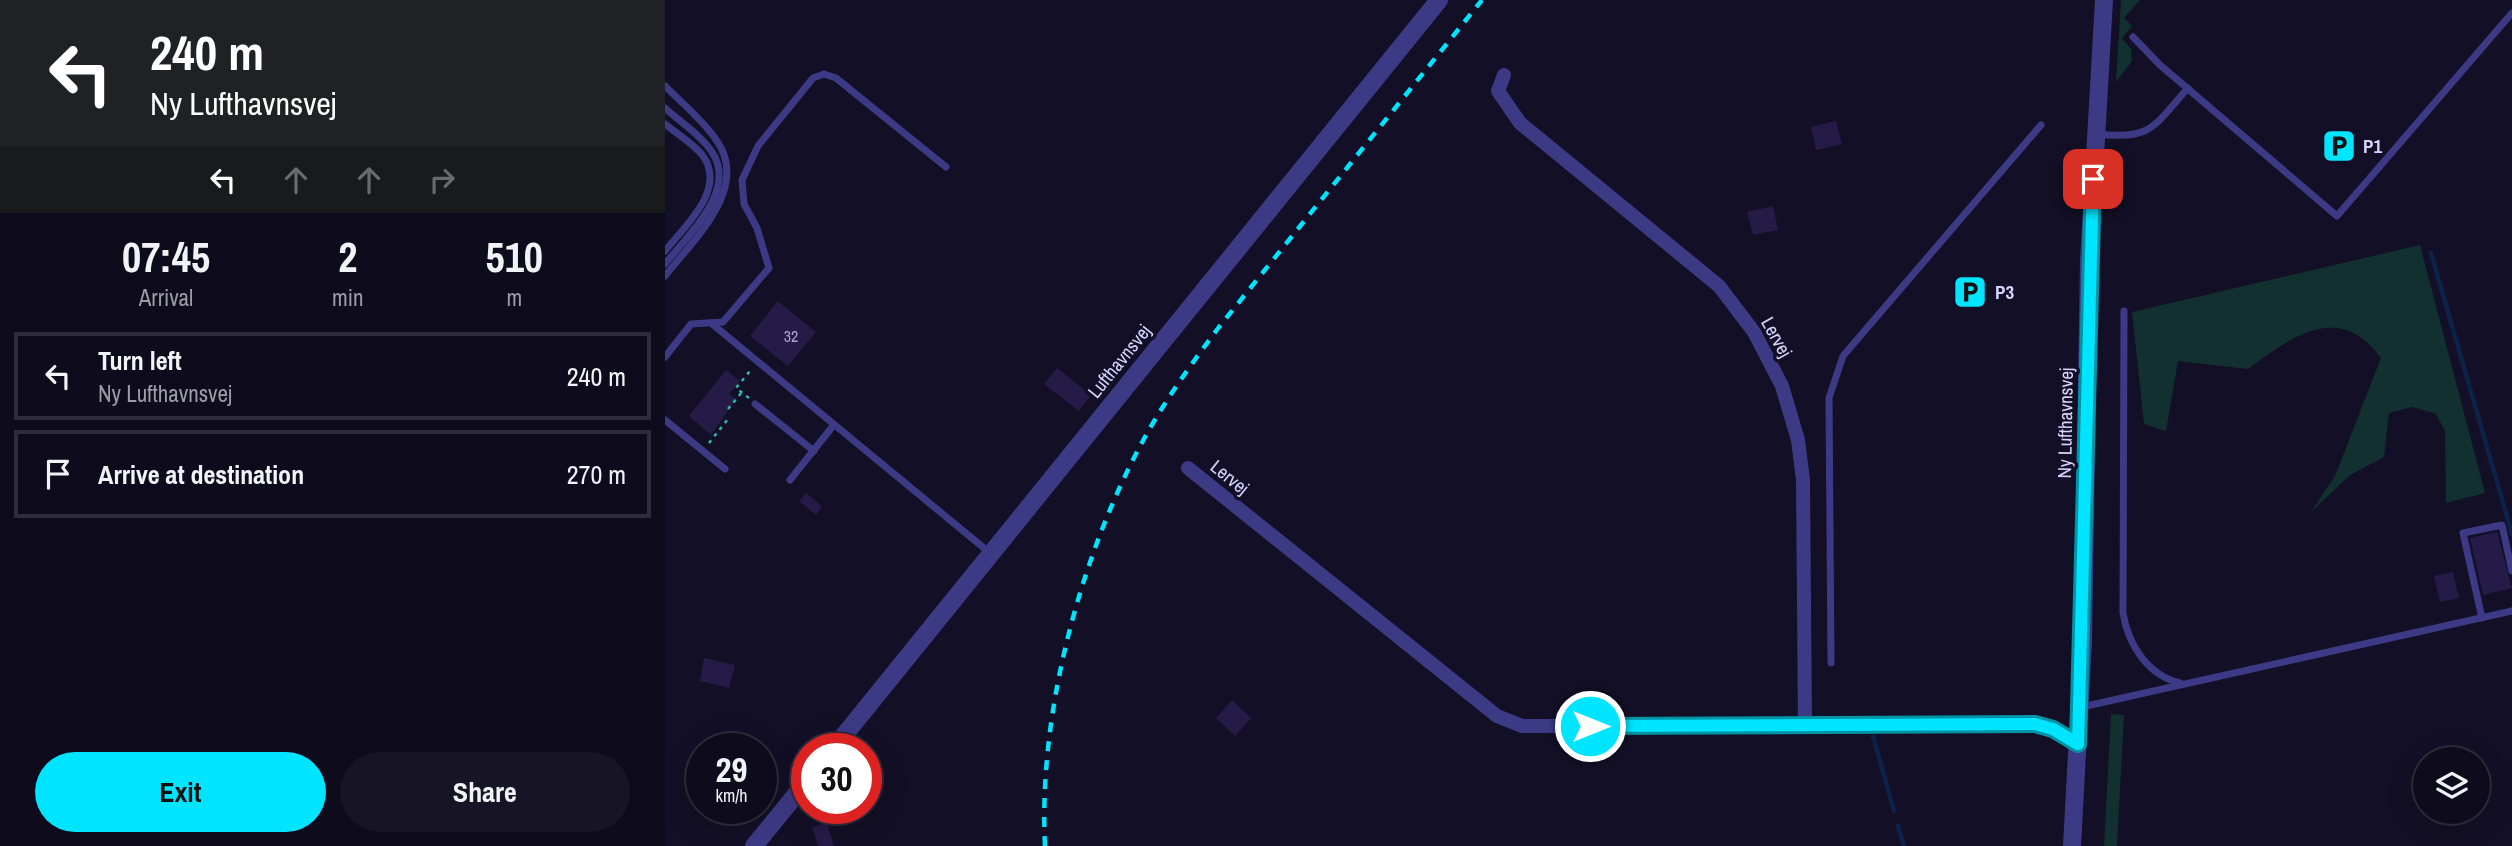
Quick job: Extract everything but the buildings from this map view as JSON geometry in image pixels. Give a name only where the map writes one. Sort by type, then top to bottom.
[{"type":"street","name":"Lufthavnsvej","points":[[846,733],[1439,0]]},
{"type":"street","name":"Ny Lufthavnsvej","points":[[2072,846],[2081,707],[2089,260],[2104,0]]},
{"type":"street","name":"Lervej","points":[[1504,75],[1499,91],[1520,123],[1719,286],[1754,332],[1782,386],[1798,440],[1803,480],[1805,725]]},
{"type":"street","name":"Lervej","points":[[1188,468],[1497,716],[1512,723],[1536,726],[2035,724],[2053,729],[2078,744]]},
{"type":"street","points":[[754,846],[791,801]]},
{"type":"lane","points":[[2133,37],[2337,216],[2512,13]]},
{"type":"lane","points":[[665,357],[691,324],[723,322],[769,268],[757,228],[742,196],[744,172],[758,146],[817,75],[828,74],[836,78],[946,167]]},
{"type":"lane","points":[[665,86],[718,142],[725,158],[727,175],[723,194],[714,213],[665,276]]},
{"type":"lane","points":[[2096,134],[2133,137],[2144,134],[2188,88]]},
{"type":"lane","points":[[665,108],[711,150],[719,173],[716,190],[708,208],[665,264]]},
{"type":"lane","points":[[665,124],[703,156],[711,178],[702,204],[665,251]]},
{"type":"lane","points":[[1831,663],[1829,398],[1843,356],[2041,125]]},
{"type":"lane","points":[[2124,311],[2123,613],[2127,634],[2135,651],[2169,680],[2186,684]]},
{"type":"lane","points":[[711,323],[833,426],[991,553]]},
{"type":"lane","points":[[755,404],[814,451]]},
{"type":"lane","points":[[665,421],[726,469]]},
{"type":"lane","points":[[790,481],[833,426]]},
{"type":"lane","points":[[2482,618],[2463,533],[2502,525],[2512,570]]},
{"type":"lane","points":[[2081,707],[2512,611]]},
{"type":"path","points":[[750,371],[736,388],[755,404]]},
{"type":"path","points":[[729,409],[742,392]]},
{"type":"path","points":[[703,451],[719,427],[728,419]]},
{"type":"green space","points":[[2121,0],[2140,0],[2124,18],[2132,26],[2122,38],[2131,49],[2132,61],[2116,82]]},
{"type":"green space","points":[[2420,245],[2485,493],[2446,503],[2445,431],[2436,414],[2413,407],[2389,413],[2384,457],[2350,475],[2311,512],[2335,476],[2381,358],[2365,341],[2349,331],[2333,328],[2299,336],[2248,369],[2178,361],[2166,431],[2144,424],[2132,312]]},
{"type":"green space","points":[[2111,714],[2124,715],[2117,846],[2104,846]]},
{"type":"waterway","points":[[2431,253],[2512,534]]},
{"type":"waterway","points":[[1873,736],[1894,811]]},
{"type":"waterway","points":[[1898,826],[1904,846]]},
{"type":"railway","points":[[1045,846],[1049,742],[1068,635],[1101,531],[1145,437],[1180,381],[1219,327],[1482,0]]},
{"type":"place","name":"P1","points":[[2339,146]]},
{"type":"place","name":"P3","points":[[1970,292]]},
{"type":"route","points":[[1590,726],[2035,724],[2053,729],[2078,744],[2083,642],[2089,260],[2093,179]]}]
